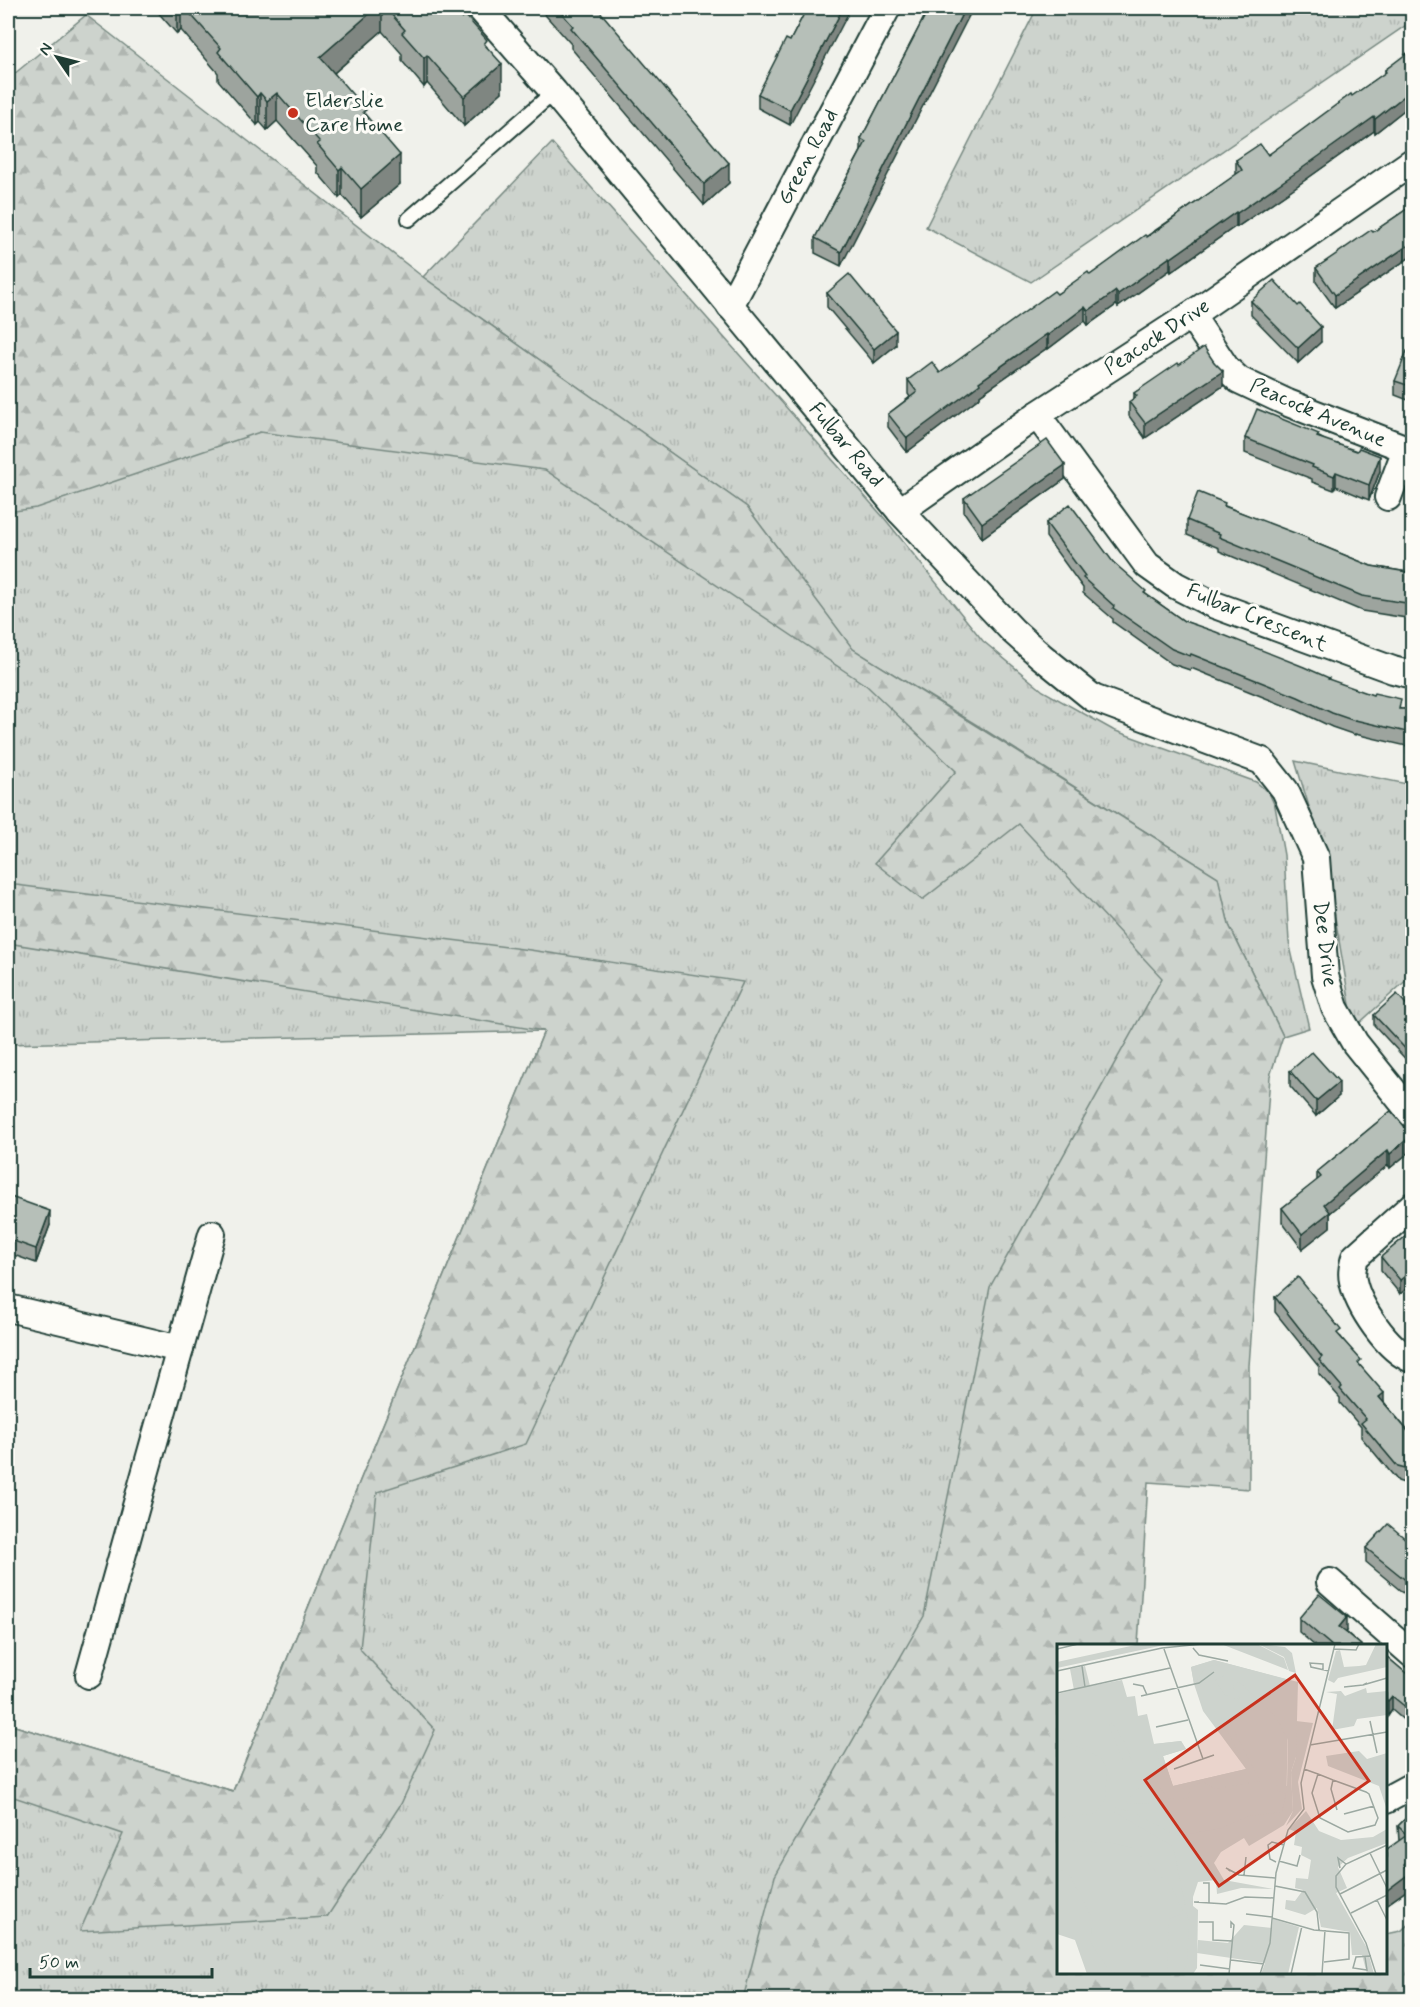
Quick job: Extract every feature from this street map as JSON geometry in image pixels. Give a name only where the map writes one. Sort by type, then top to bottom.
[{"type":"street","name":"Fulbar Road","points":[[480,8],[554,92],[900,511],[1014,631],[1093,698],[1262,761],[1285,789]]},
{"type":"street","name":"Green Road","points":[[729,306],[887,8]]},
{"type":"street","name":"Peacock Drive","points":[[900,511],[1037,415],[1191,315],[1413,162]]},
{"type":"street","name":"Peacock Avenue","points":[[1191,315],[1226,368],[1239,380],[1288,403],[1409,450],[1388,497]]},
{"type":"street","name":"Fulbar Crescent","points":[[1037,415],[1147,565],[1166,579],[1212,604],[1393,670],[1413,675]]},
{"type":"street","name":"Dee Drive","points":[[1285,789],[1316,858],[1324,976],[1335,1008],[1355,1043],[1413,1114]]},
{"type":"street","points":[[1413,1206],[1355,1257],[1352,1269],[1353,1281],[1358,1294],[1383,1337],[1393,1348],[1413,1359]]},
{"type":"street","points":[[89,1675],[212,1234]]},
{"type":"street","points":[[8,1308],[180,1349]]},
{"type":"street","points":[[1330,1582],[1413,1654]]},
{"type":"street","points":[[1387,1799],[1413,1786]]},
{"type":"lane","points":[[409,219],[554,92]]},
{"type":"green space","points":[[1037,8],[1412,8],[1412,21],[1031,282],[926,227]]},
{"type":"green space","points":[[86,15],[423,277],[747,507],[853,649],[1218,877],[1229,925],[1283,1036],[1270,1076],[1249,1366],[1249,1489],[1148,1482],[1138,1644],[1057,1644],[1057,1974],[1387,1974],[1387,1934],[1401,1931],[1412,1921],[1412,1999],[743,1999],[775,1876],[924,1616],[990,1287],[1162,978],[1019,824],[922,900],[875,863],[956,771],[867,686],[545,470],[260,432],[36,508],[8,512],[8,79]]},
{"type":"green space","points":[[8,84],[878,684],[1187,947],[887,1999],[8,1999],[8,1724],[233,1791],[544,1031],[8,1044]]},
{"type":"green space","points":[[552,143],[885,519],[983,641],[1043,691],[1113,730],[1256,782],[1269,793],[1275,806],[1284,855],[1289,942],[1309,1028],[1283,1036],[1229,925],[1217,877],[852,649],[747,507],[423,277]]},
{"type":"green space","points":[[1295,761],[1412,785],[1412,975],[1354,1028],[1325,859]]},
{"type":"green space","points":[[8,884],[530,950],[743,982],[526,1444],[377,1492],[360,1649],[435,1730],[401,1804],[327,1917],[80,1931],[123,1834],[8,1795],[8,1724],[233,1791],[544,1031],[8,943]]},
{"type":"building","points":[[185,8],[376,8],[320,57],[366,110],[363,112],[400,155],[361,189],[342,167],[339,170],[317,144],[320,142],[277,93],[267,101],[260,93],[257,97],[218,52],[221,48]]},
{"type":"building","points":[[386,8],[452,8],[462,18],[465,15],[487,40],[484,44],[502,64],[464,97],[427,55],[424,58],[402,33],[405,30]]},
{"type":"building","points":[[557,8],[597,8],[729,163],[704,184],[571,28],[573,26]]},
{"type":"building","points":[[807,8],[843,8],[790,110],[758,94],[786,39],[790,41]]},
{"type":"building","points":[[929,8],[965,8],[841,252],[815,238],[866,142],[861,139]]},
{"type":"building","points":[[1413,51],[1413,89],[1375,119],[1374,117],[1118,294],[1116,291],[1088,311],[1085,307],[979,382],[980,384],[907,438],[888,414],[917,392],[908,380],[932,362],[940,373],[1054,291],[1057,294],[1088,272],[1090,275],[1242,170],[1236,160],[1260,144],[1268,155],[1351,94],[1352,96],[1386,72],[1385,70]]},
{"type":"building","points":[[1413,205],[1413,242],[1335,295],[1316,268],[1371,230],[1373,232]]},
{"type":"building","points":[[849,274],[896,331],[874,349],[827,293]]},
{"type":"building","points":[[1274,280],[1321,327],[1298,348],[1251,301]]},
{"type":"building","points":[[1204,347],[1223,371],[1145,423],[1129,402],[1137,396],[1134,393]]},
{"type":"building","points":[[1407,351],[1413,353],[1413,387],[1395,381]]},
{"type":"building","points":[[1257,409],[1319,434],[1317,437],[1357,451],[1359,448],[1380,456],[1369,485],[1336,472],[1334,476],[1312,467],[1313,465],[1245,438]]},
{"type":"building","points":[[1047,440],[1065,465],[982,523],[964,498]]},
{"type":"building","points":[[1198,492],[1225,503],[1224,506],[1308,538],[1308,540],[1371,566],[1413,573],[1413,604],[1362,596],[1219,537],[1220,534],[1187,520]]},
{"type":"building","points":[[1070,504],[1113,562],[1146,591],[1144,593],[1184,621],[1304,667],[1328,679],[1373,695],[1374,693],[1401,699],[1399,709],[1413,709],[1413,738],[1407,739],[1407,732],[1355,721],[1332,713],[1191,654],[1190,656],[1172,649],[1113,608],[1114,606],[1083,578],[1085,576],[1046,523]]},
{"type":"building","points":[[1397,994],[1413,1012],[1413,1057],[1374,1015]]},
{"type":"building","points":[[1312,1052],[1339,1082],[1316,1101],[1290,1071]]},
{"type":"building","points":[[1391,1111],[1412,1135],[1390,1154],[1388,1150],[1324,1204],[1330,1212],[1302,1234],[1282,1208],[1321,1177],[1317,1172]]},
{"type":"building","points":[[8,1196],[50,1211],[36,1249],[8,1239]]},
{"type":"building","points":[[1412,1231],[1413,1270],[1400,1280],[1381,1257]]},
{"type":"building","points":[[1298,1277],[1341,1330],[1337,1333],[1361,1360],[1358,1363],[1384,1393],[1379,1397],[1413,1437],[1413,1471],[1398,1467],[1361,1423],[1366,1419],[1340,1389],[1342,1387],[1319,1360],[1322,1357],[1275,1297]]},
{"type":"building","points":[[1388,1524],[1413,1545],[1413,1586],[1366,1548]]},
{"type":"building","points":[[1319,1594],[1347,1617],[1339,1627],[1360,1644],[1330,1644],[1299,1618]]},
{"type":"building","points":[[1387,1657],[1413,1679],[1413,1713],[1392,1696],[1388,1701]]},
{"type":"building","points":[[1413,1811],[1413,1857],[1404,1865],[1410,1873],[1387,1890],[1387,1849],[1407,1835],[1398,1826]]},
{"type":"place","name":"Elderslie Care Home","points":[[293,113]]}]
